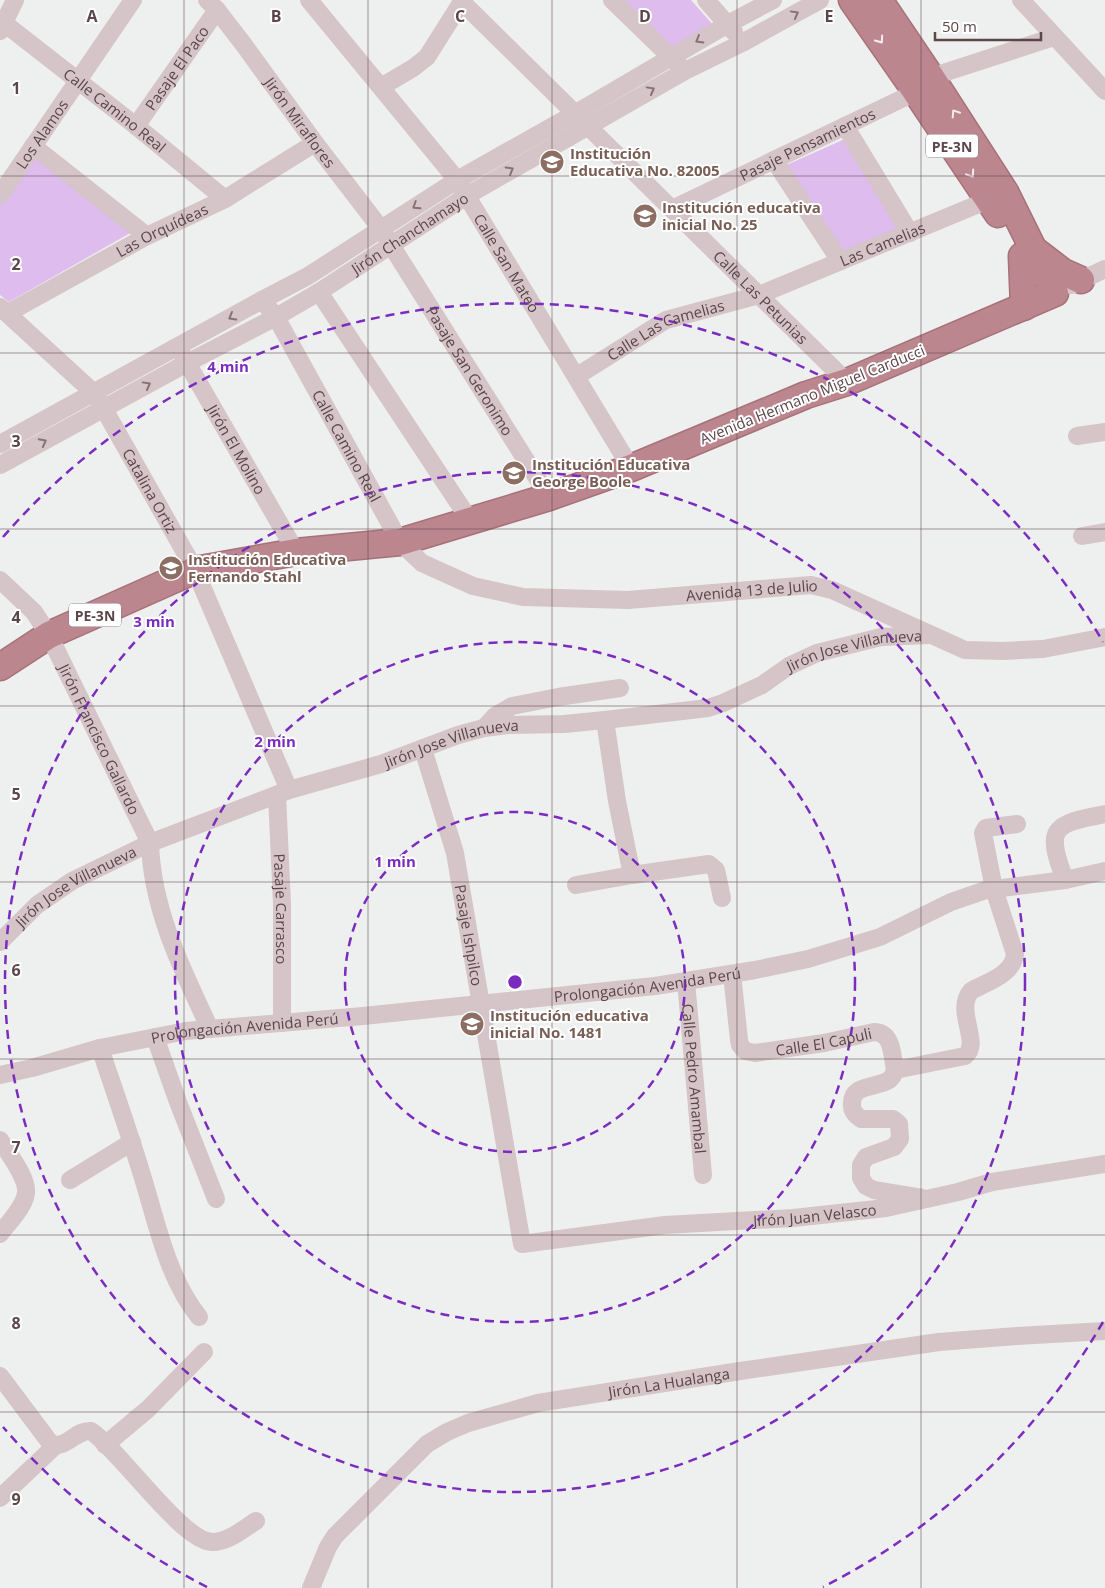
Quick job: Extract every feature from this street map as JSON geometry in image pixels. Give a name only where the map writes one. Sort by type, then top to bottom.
[{"type":"highway","name":"PE-3N","points":[[852,0],[924,85]]},
{"type":"highway","name":"PE-3N","points":[[879,0],[924,85],[997,197],[1028,253],[1040,300]]},
{"type":"highway","points":[[1028,253],[1080,280]]},
{"type":"highway","name":"Avenida Hermano Miguel Carducci","points":[[0,667],[50,635],[195,570],[296,552],[400,542],[471,522],[631,468],[806,395],[848,382],[1040,300]]},
{"type":"street","points":[[2,27],[15,0]]},
{"type":"street","name":"Los Alamos","points":[[0,195],[133,0]]},
{"type":"street","name":"Calle San Mateo","points":[[309,0],[468,194],[631,468]]},
{"type":"street","points":[[612,0],[685,71]]},
{"type":"street","points":[[706,0],[742,43]]},
{"type":"street","name":"Jirón Chanchamayo","points":[[0,466],[320,292],[671,57],[773,0]]},
{"type":"street","name":"Jirón Chanchamayo","points":[[0,444],[308,276],[457,180],[742,43],[820,0]]},
{"type":"street","points":[[1021,0],[1105,92]]},
{"type":"street","points":[[381,87],[427,58],[462,1]]},
{"type":"street","name":"Calle Las Petunias","points":[[462,1],[848,382]]},
{"type":"street","name":"Pasaje El Paco","points":[[136,126],[212,5]]},
{"type":"street","name":"Jirón Miraflores","points":[[212,5],[381,229],[391,245]]},
{"type":"street","name":"Calle Camino Real","points":[[2,27],[78,80],[225,199]]},
{"type":"street","name":"Pasaje Pensamientos","points":[[672,209],[845,126],[924,85],[1054,37]]},
{"type":"street","points":[[845,126],[910,233]]},
{"type":"street","name":"Las Orquídeas","points":[[4,310],[147,236],[225,199],[315,144]]},
{"type":"street","points":[[33,146],[147,236]]},
{"type":"street","points":[[774,160],[840,261]]},
{"type":"street","name":"Las Camelias","points":[[759,295],[997,197]]},
{"type":"street","name":"Pasaje San Geronimo","points":[[391,245],[549,497]]},
{"type":"street","points":[[1040,300],[1105,270]]},
{"type":"street","points":[[320,292],[471,522]]},
{"type":"street","name":"Calle Las Camelias","points":[[577,376],[666,320],[759,295]]},
{"type":"street","name":"Calle Camino Real","points":[[262,300],[276,317],[400,542]]},
{"type":"street","name":"Catalina Ortiz","points":[[4,310],[94,393],[104,409],[195,570],[283,793]]},
{"type":"street","name":"Jirón El Molino","points":[[178,347],[296,552]]},
{"type":"street","points":[[1077,436],[1105,432]]},
{"type":"street","points":[[1082,536],[1105,532]]},
{"type":"street","name":"Avenida 13 de Julio","points":[[400,542],[422,563],[472,586],[523,597],[628,600],[811,585],[832,590],[965,650],[1043,649],[1105,637]]},
{"type":"street","name":"Jirón Francisco Gallardo","points":[[0,580],[34,612],[50,635],[150,843]]},
{"type":"street","name":"Jirón Jose Villanueva","points":[[0,942],[37,905],[65,886],[150,843],[283,793],[381,764],[458,735],[484,728],[508,725],[564,724],[708,708],[762,685],[788,666],[817,653],[881,637],[931,635]]},
{"type":"street","points":[[484,728],[495,716],[512,706],[620,688]]},
{"type":"street","points":[[605,720],[617,801],[632,875]]},
{"type":"street","name":"Pasaje Ishpilco","points":[[423,749],[455,853],[479,1003],[522,1244]]},
{"type":"street","name":"Pasaje Carrasco","points":[[282,1023],[283,793]]},
{"type":"street","points":[[1065,880],[1056,858],[1054,835],[1060,828],[1072,820],[1105,814]]},
{"type":"street","points":[[927,1198],[874,1190],[866,1186],[860,1174],[860,1165],[866,1157],[897,1145],[900,1139],[900,1130],[899,1124],[893,1119],[861,1119],[852,1108],[853,1097],[860,1089],[888,1081],[895,1070],[968,1054],[970,1034],[964,1004],[968,995],[971,991],[1002,974],[1010,967],[1015,958],[1014,949],[994,889],[983,833],[986,828],[992,826],[1017,824]]},
{"type":"street","points":[[150,843],[153,880],[169,936],[210,1029]]},
{"type":"street","points":[[576,886],[632,875],[709,864],[716,870],[722,898]]},
{"type":"street","name":"Prolongación Avenida Perú","points":[[0,1075],[100,1048],[186,1031],[363,1016],[655,986],[732,974],[808,959],[880,937],[951,902],[986,890],[1065,880],[1105,871]]},
{"type":"street","name":"Calle El Capuli","points":[[732,974],[739,1040],[740,1045],[745,1051],[755,1053],[824,1043],[878,1032],[888,1039],[895,1070]]},
{"type":"street","name":"Calle Pedro Amambal","points":[[686,981],[703,1175]]},
{"type":"street","points":[[155,1037],[216,1199]]},
{"type":"street","points":[[100,1048],[132,1142],[174,1277],[188,1304],[199,1317]]},
{"type":"street","points":[[0,1140],[24,1179],[26,1192],[19,1209],[0,1234]]},
{"type":"street","points":[[70,1180],[132,1142]]},
{"type":"street","name":"Jirón Juan Velasco","points":[[522,1244],[665,1225],[793,1218],[878,1209],[906,1205],[992,1182],[1105,1164]]},
{"type":"street","name":"Jirón La Hualanga","points":[[311,1588],[328,1547],[336,1536],[427,1444],[447,1432],[468,1423],[538,1404],[759,1368],[973,1339],[1105,1331]]},
{"type":"street","points":[[105,1444],[148,1409],[204,1352]]},
{"type":"street","points":[[0,1376],[51,1444],[55,1446]]},
{"type":"street","points":[[0,1498],[55,1446],[63,1445],[76,1436],[88,1431],[105,1444],[173,1518],[200,1538],[210,1542],[225,1540],[256,1521]]},
{"type":"shaded area","points":[[624,0],[691,0],[714,26],[673,47]]},
{"type":"shaded area","points":[[847,138],[904,233],[840,258],[782,167]]},
{"type":"shaded area","points":[[33,153],[132,232],[9,302],[0,295],[0,202]]},
{"type":"place","name":"Institución Educativa No. 82005","points":[[552,162]]},
{"type":"place","name":"Institución educativa inicial No. 25","points":[[645,216]]},
{"type":"place","name":"Institución Educativa George Boole","points":[[514,473]]},
{"type":"place","name":"Institución Educativa Fernando Stahl","points":[[171,568]]},
{"type":"place","name":"Institución educativa inicial No. 1481","points":[[472,1024]]}]
